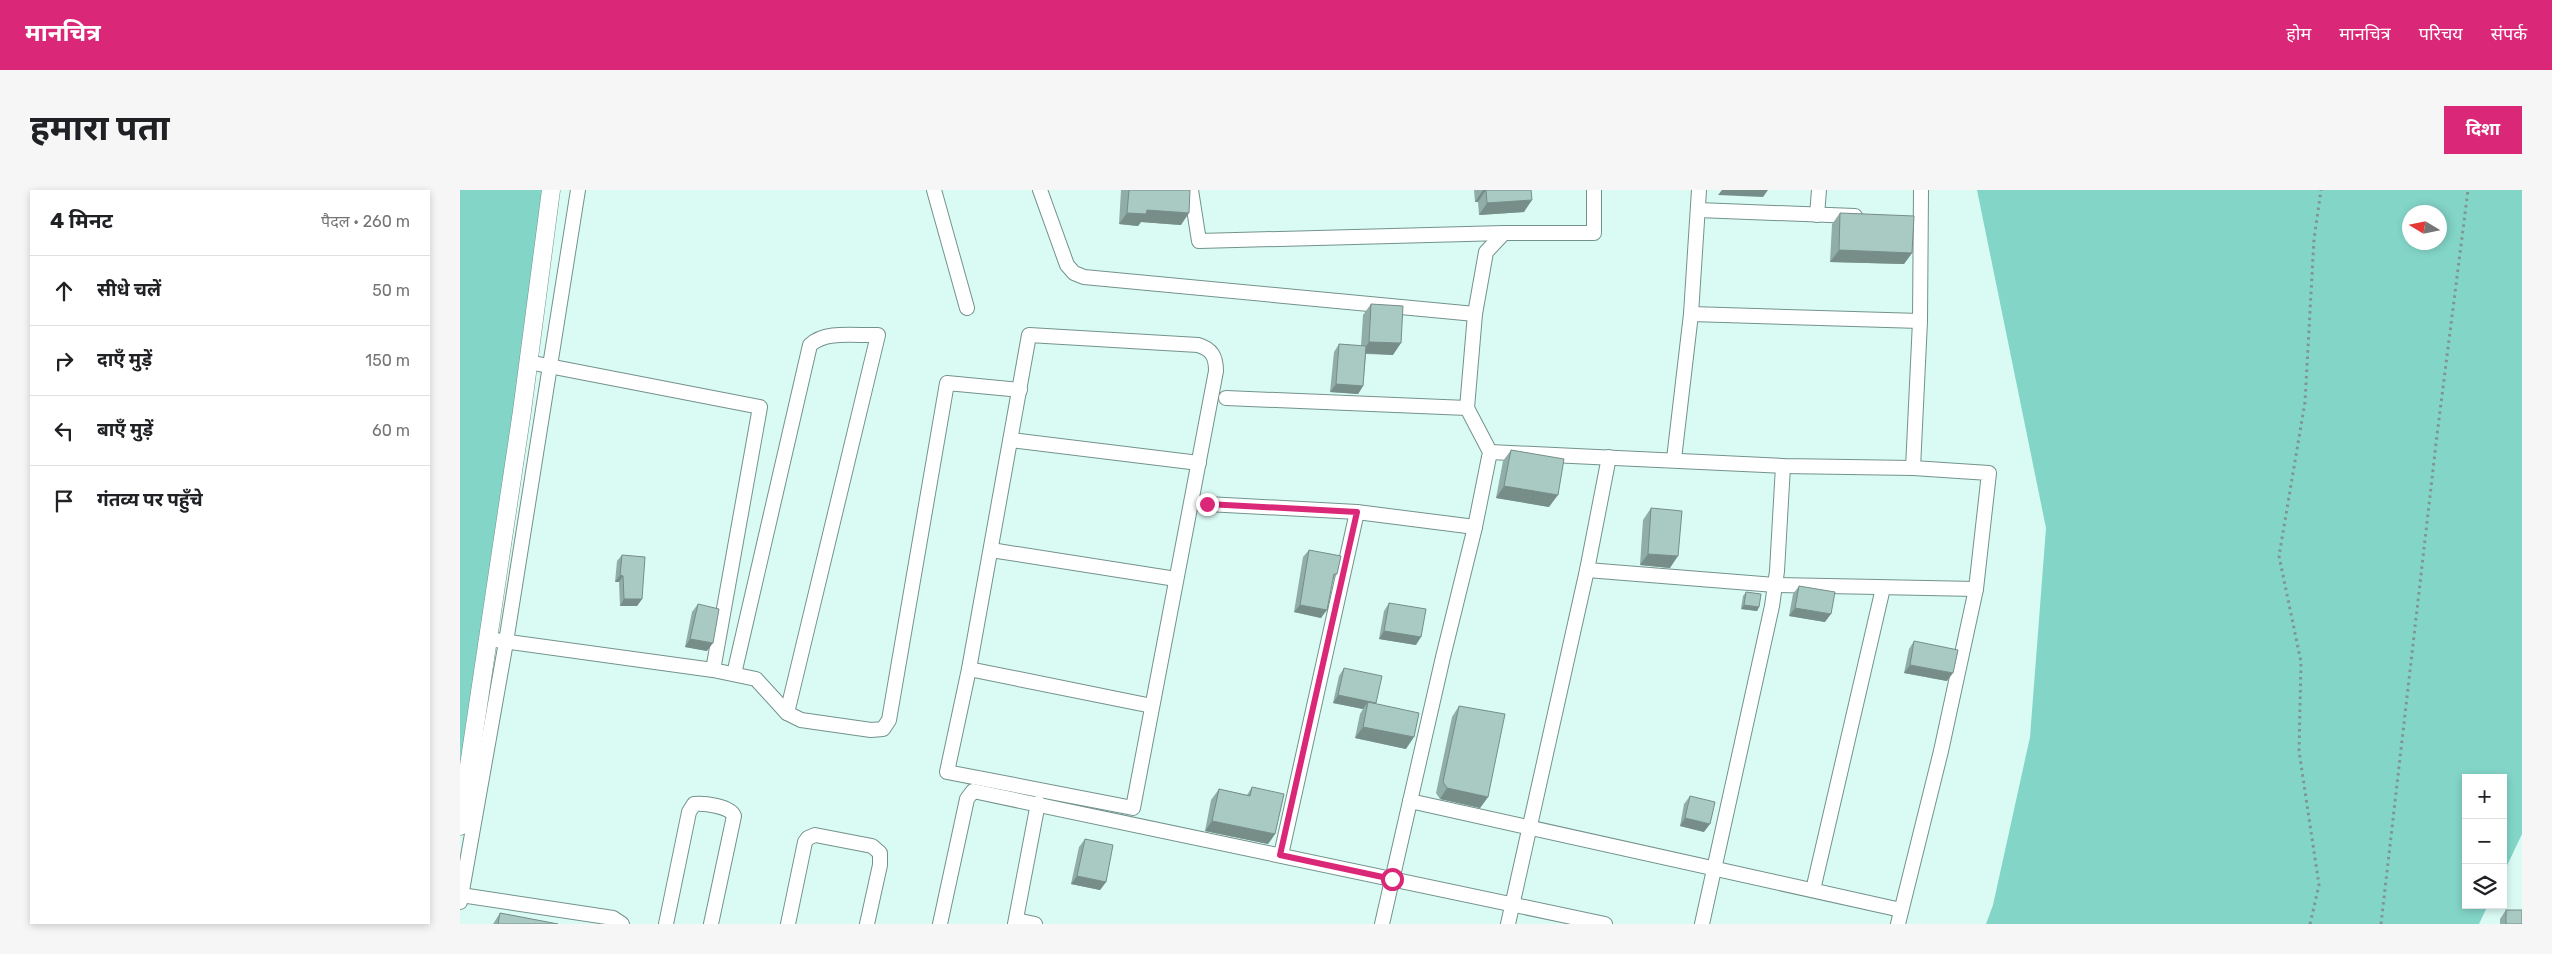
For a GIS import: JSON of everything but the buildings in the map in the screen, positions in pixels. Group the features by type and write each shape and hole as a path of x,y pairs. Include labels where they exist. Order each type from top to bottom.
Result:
{"street":[{"path":"460,826 528,362 551,190"},
{"path":"578,190 506,642 461,898 613,918 622,924"},
{"path":"934,190 967,308"},
{"path":"1040,190 1067,265 1074,273 1084,277 1476,314"},
{"path":"1191,190 1199,241 1504,232 1594,233 1594,190"},
{"path":"1674,459 1691,314 1699,190"},
{"path":"1817,215 1819,190"},
{"path":"1913,468 1920,321 1921,190"},
{"path":"1698,210 1864,217"},
{"path":"1902,218 1921,219"},
{"path":"1382,924 1476,528 1490,452 1467,408 1476,314 1486,252 1504,232"},
{"path":"1691,314 1920,321"},
{"path":"734,674 810,345 818,337 878,335 787,713"},
{"path":"1029,335 1198,345 1207,348 1213,354 1216,371 1132,808 947,772 969,669 1020,390 1029,335"},
{"path":"528,362 760,407 713,670"},
{"path":"488,639 713,670 756,679 787,713 801,720 878,731 887,725 947,383 1020,390"},
{"path":"1226,398 1467,408"},
{"path":"1011,440 1199,463"},
{"path":"1410,801 1530,826 1714,870 1813,890 1900,917 1942,752 1976,589 1989,472 1913,468 1783,466 1674,459 1490,452"},
{"path":"1508,924 1609,457"},
{"path":"1702,924 1775,585 1783,466"},
{"path":"1207,504 1357,512 1476,528"},
{"path":"1280,855 1357,512"},
{"path":"991,550 1176,579"},
{"path":"1586,570 1775,585 1976,589"},
{"path":"1813,890 1883,588"},
{"path":"969,669 1152,706"},
{"path":"940,924 968,795 976,791 1605,924"},
{"path":"1035,924 1016,922 1038,803"},
{"path":"666,924 689,812 692,806 696,804 727,809 734,816 712,924"},
{"path":"788,924 805,842 808,838 815,835 872,846 880,853 880,865 867,924"}],"path":[{"path":"2310,924 2318,885 2299,751 2301,662 2279,556 2305,402 2314,240 2321,190"},
{"path":"2381,924 2437,436 2468,190"}],"green space":[{"path":"460,190 546,190 460,835"},
{"path":"1977,190 2522,190 2522,834 2507,866 2507,774 2462,774 2462,909 2486,909 2479,924 1986,924 1993,905 2030,737 2046,528"}],"route":[{"path":"1207,504 1357,512 1280,855 1392,879"}]}
